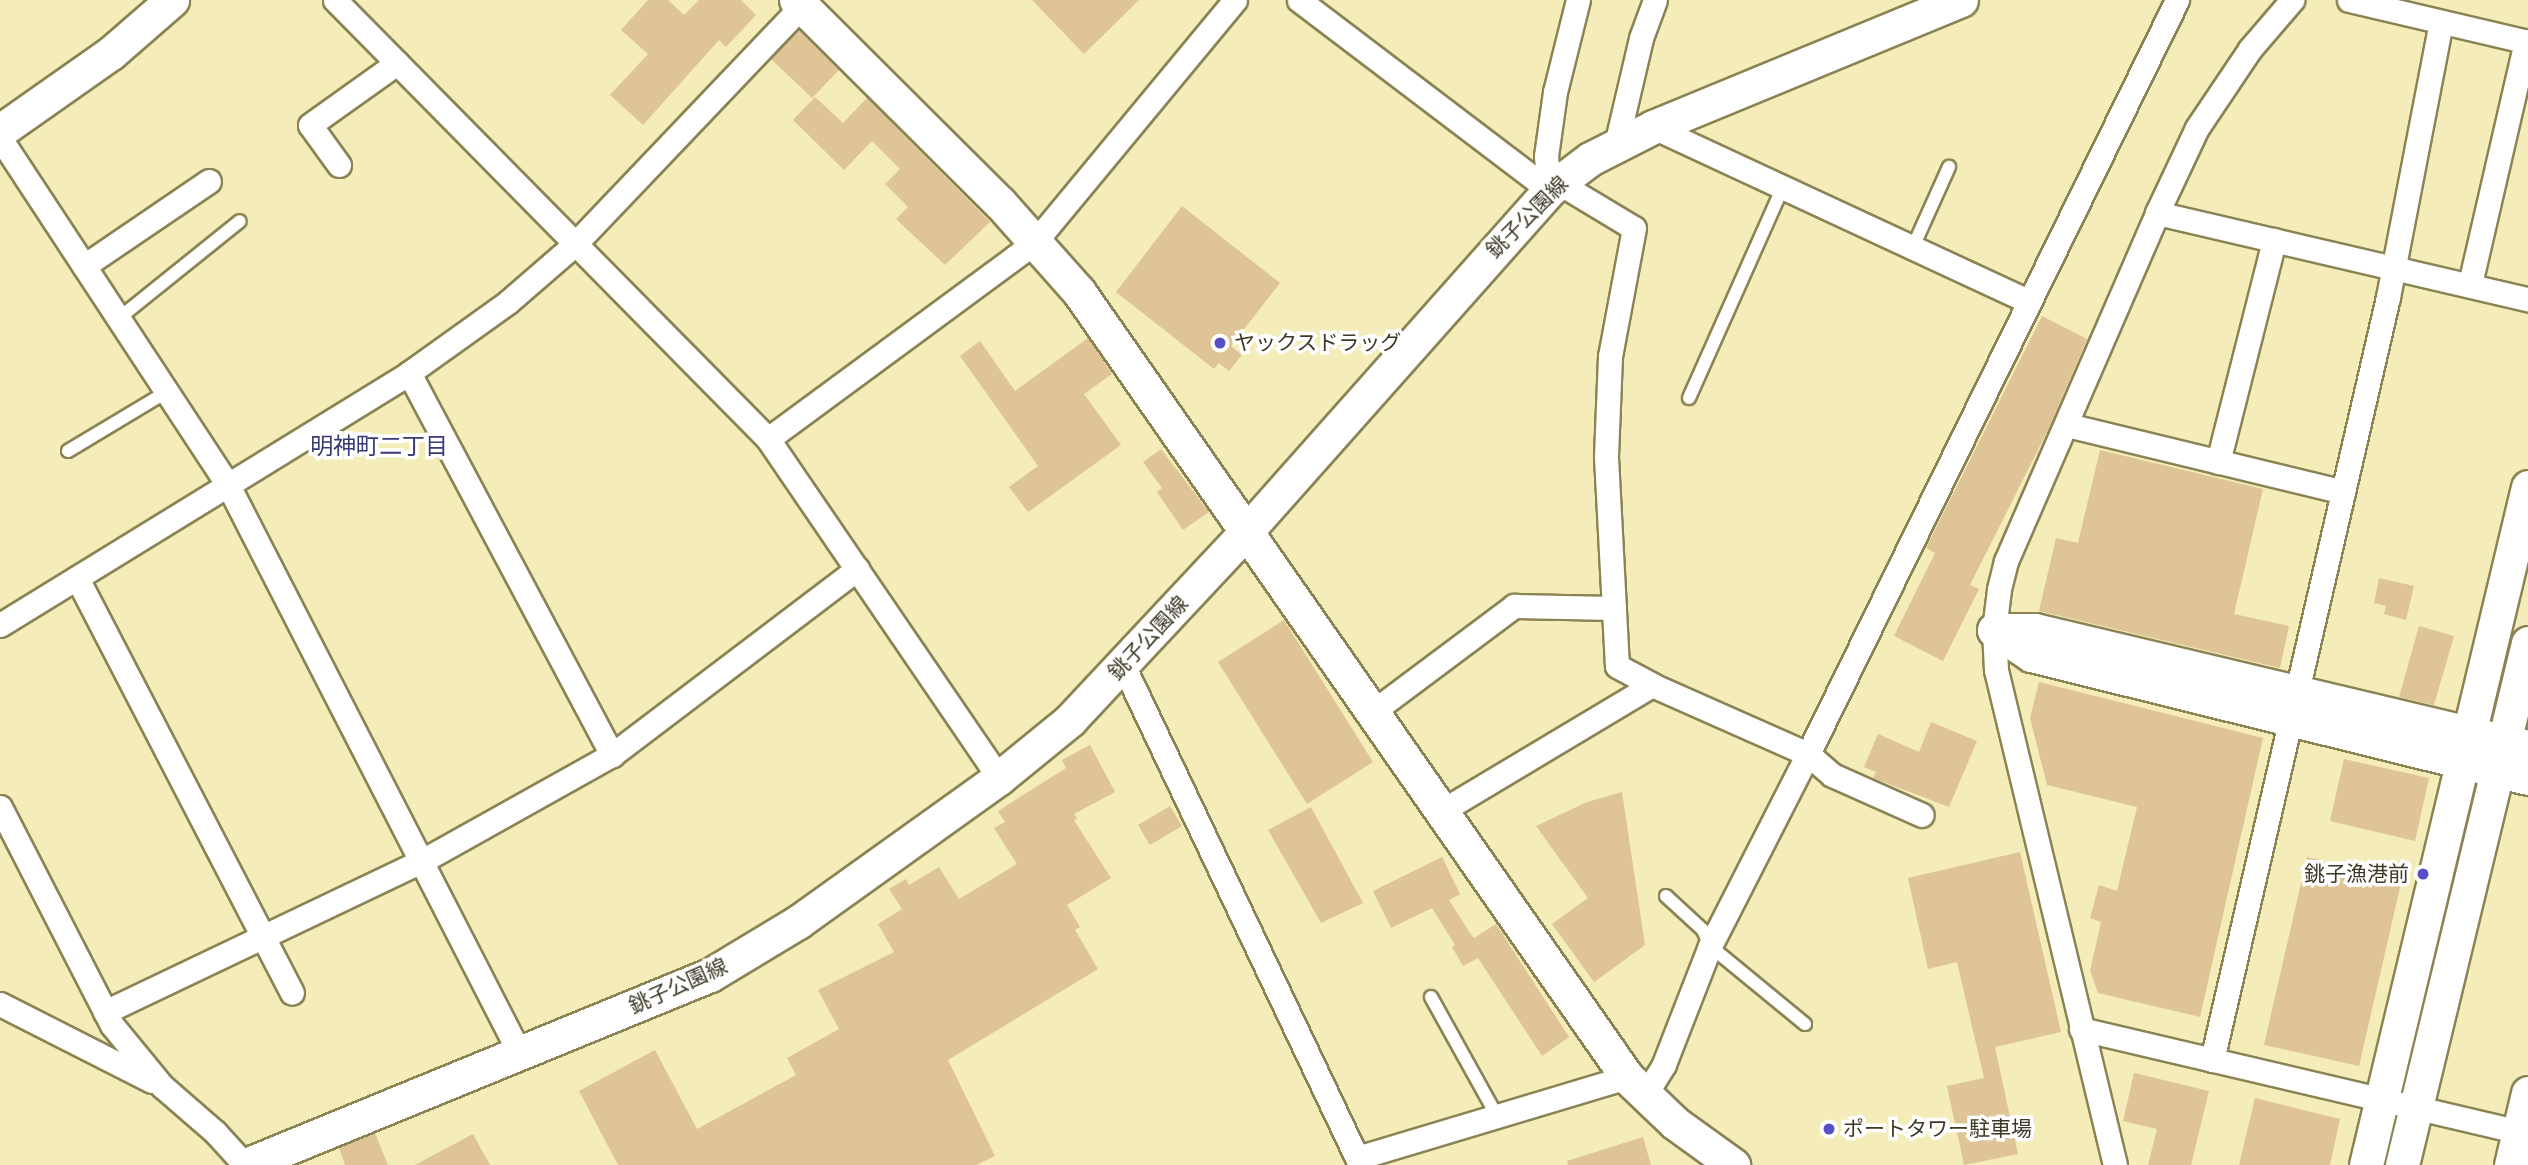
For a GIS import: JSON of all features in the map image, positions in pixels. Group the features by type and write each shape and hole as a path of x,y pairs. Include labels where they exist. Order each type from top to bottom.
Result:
{"street":[{"path":"0,131 110,52 172,0"},
{"path":"335,0 768,439 999,778"},
{"path":"768,439 1034,243 1236,0"},
{"path":"1298,0 1554,187 1634,228 1610,356 1606,457 1617,666 1652,685 1808,754 1832,775 1922,815"},
{"path":"1554,187 1546,156 1555,92 1578,0"},
{"path":"1616,145 1641,38 1655,0"},
{"name":"銚子公園線","path":"245,1165 710,975 798,922 999,778 1070,720 1245,533 1554,187 1590,159 1653,127 1961,0"},
{"path":"1123,665 1357,1158 1497,1116 1636,1086 1664,1064 1710,946 1808,754 2177,0"},
{"path":"2115,1165 1996,670 1994,630 1999,589 2006,561 2157,212 2197,128 2250,49 2292,0"},
{"path":"2349,0 2527,42 2470,284"},
{"path":"0,625 409,373 508,302 575,244 802,2 1000,203 1079,292 1440,812 1636,1086 1705,1147 1733,1165"},
{"path":"2212,1060 2388,297 2441,22"},
{"path":"339,165 310,125 397,63"},
{"path":"1653,127 2028,301"},
{"path":"0,138 228,485 519,1052"},
{"path":"84,266 209,181"},
{"path":"2157,212 2528,299"},
{"path":"2218,462 2274,240"},
{"path":"409,373 612,755"},
{"path":"2067,425 2343,492"},
{"path":"2366,1165 2528,487"},
{"path":"105,1012 422,861 612,755 857,569"},
{"path":"77,578 292,993"},
{"path":"1371,713 1514,606 1614,608"},
{"path":"1994,630 2031,655 2295,704 2514,759"},
{"path":"2402,1165 2514,759 2528,642"},
{"path":"1440,812 1652,685"},
{"path":"0,807 112,1025 162,1086 215,1132 245,1165"},
{"path":"0,1004 162,1086"},
{"path":"2081,1029 2519,1132"},
{"path":"2511,1165 2528,1093"}],"lane":[{"path":"1913,247 1949,167"},
{"path":"1689,398 1783,187"},
{"path":"118,319 240,221"},
{"path":"68,451 166,392"},
{"path":"1665,896 1703,930 1710,946 1805,1024"},
{"path":"1431,997 1497,1116"}],"building":[{"path":"648,0 668,0 684,15 699,0 741,0 756,15 726,47 719,40 643,125 610,95 648,54 621,30"},
{"path":"1032,0 1139,0 1084,54"},
{"path":"798,29 839,70 812,98 771,59"},
{"path":"815,97 843,123 867,98 990,222 945,265 896,219 908,207 885,184 900,169 872,141 844,170 793,120"},
{"path":"1182,206 1280,283 1231,346 1242,355 1229,371 1219,363 1214,369 1116,292"},
{"path":"2042,316 2087,339 2048,430 1970,585 1979,589 1943,661 1894,636 1935,553 1926,548"},
{"path":"1088,338 1112,374 1084,394 1121,445 1028,512 1009,487 1038,466 960,356 980,341 1015,391"},
{"path":"1161,449 1209,512 1183,530 1157,492 1162,488 1143,462"},
{"path":"2100,450 2263,489 2234,614 2289,626 2280,668 2039,611 2056,538 2078,543"},
{"path":"2379,578 2414,586 2406,620 2384,614 2386,606 2374,603"},
{"path":"1284,620 1373,762 1307,804 1218,662"},
{"path":"2419,626 2454,636 2434,705 2399,697"},
{"path":"2039,682 2263,738 2200,1017 2098,993 2090,971 2101,922 2090,918 2099,885 2117,891 2137,807 2047,785 2030,718"},
{"path":"1931,722 1977,741 1949,807 1873,778 1876,772 1864,767 1878,734 1919,752"},
{"path":"1090,745 1115,792 1074,814 1077,818 1074,820 1111,878 1067,905 1080,927 1075,930 1098,969 948,1060 995,1156 976,1165 618,1165 579,1091 655,1050 697,1129 796,1075 787,1058 839,1029 818,990 894,952 878,924 902,909 889,889 906,879 909,885 939,867 959,899 1017,864 994,828 1005,822 998,811 1066,768 1062,760"},
{"path":"2344,759 2429,778 2415,841 2330,821"},
{"path":"1622,792 1645,945 1594,982 1552,924 1588,898 1536,826 1587,802"},
{"path":"1170,806 1182,826 1150,845 1138,825"},
{"path":"1311,807 1363,903 1321,923 1268,830"},
{"path":"2020,852 2061,1032 1995,1047 2018,1154 1964,1165 1947,1086 1984,1078 1957,962 1928,969 1908,878"},
{"path":"1442,857 1460,894 1449,900 1472,936 1474,938 1496,924 1569,1037 1542,1056 1478,958 1463,966 1452,947 1455,945 1432,908 1391,928 1373,891"},
{"path":"2307,857 2402,879 2359,1066 2264,1045"},
{"path":"2134,1073 2209,1091 2191,1165 2148,1165 2157,1129 2123,1121"},
{"path":"2255,1098 2340,1119 2330,1165 2239,1165"},
{"path":"375,1133 388,1165 345,1165 339,1148"},
{"path":"473,1134 490,1165 415,1165"},
{"path":"1643,1137 1651,1165 1568,1165 1567,1161"}],"place":[{"name":"ヤックスドラッグ","path":"1220,343"},
{"name":"銚子漁港前","path":"2423,874"},
{"name":"ポートタワー駐車場","path":"1829,1129"}],"district":[{"name":"明神町二丁目","path":"379,447"}]}
